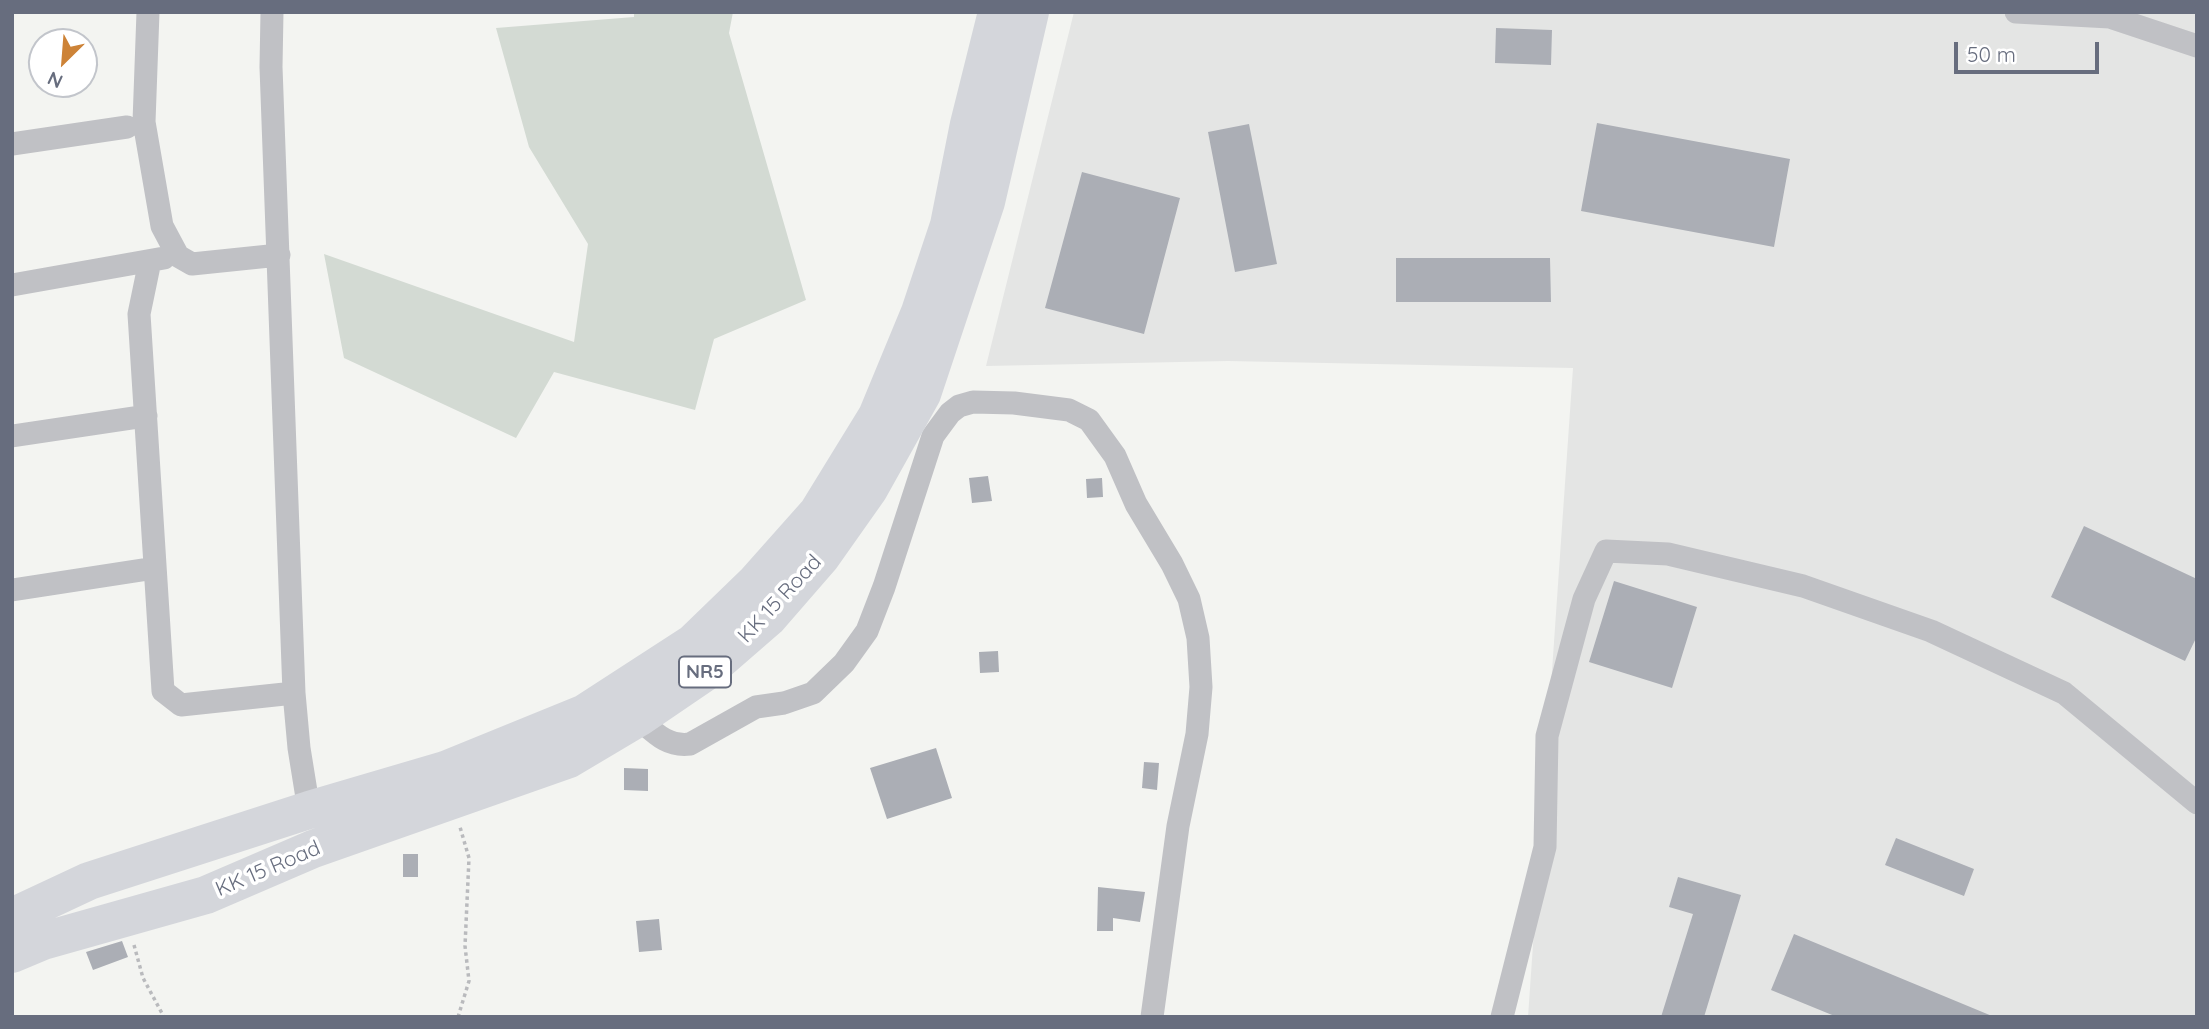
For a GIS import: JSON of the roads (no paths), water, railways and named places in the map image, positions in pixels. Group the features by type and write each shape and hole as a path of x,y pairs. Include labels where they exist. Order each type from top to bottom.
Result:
{"highway":[{"name":"KK 15 Road","path":"12,917 89,881 445,769 584,713 693,643 754,584 818,512 877,416 920,312 949,225 969,124 997,12"},
{"name":"KK 15 Road","path":"12,954 43,940 206,895 313,849 569,759 638,718 708,671 768,618 821,557 869,489 922,394 986,202 1030,12"}],"street":[{"path":"148,12 144,122 162,226 178,256 192,264 279,254"},
{"path":"272,12 271,67 294,693 309,810"},
{"path":"2016,12 2110,17 2197,46"},
{"path":"12,144 127,127"},
{"path":"12,285 178,256"},
{"path":"150,261 139,314 163,691 181,705 294,693"},
{"path":"638,718 668,743 678,746 690,744 756,707 784,703 813,693 837,670 867,631 933,436 950,413 959,406 973,402 1014,403 1069,410 1089,420 1115,456 1136,504 1172,564 1189,599 1198,638 1201,687 1197,734 1178,826 1152,1017"},
{"path":"12,436 146,416"},
{"path":"1502,1017 1545,847 1547,736 1584,600 1606,551 1668,554 1789,582 1931,631 2064,693 2197,803"},
{"path":"12,590 155,568"}]}
